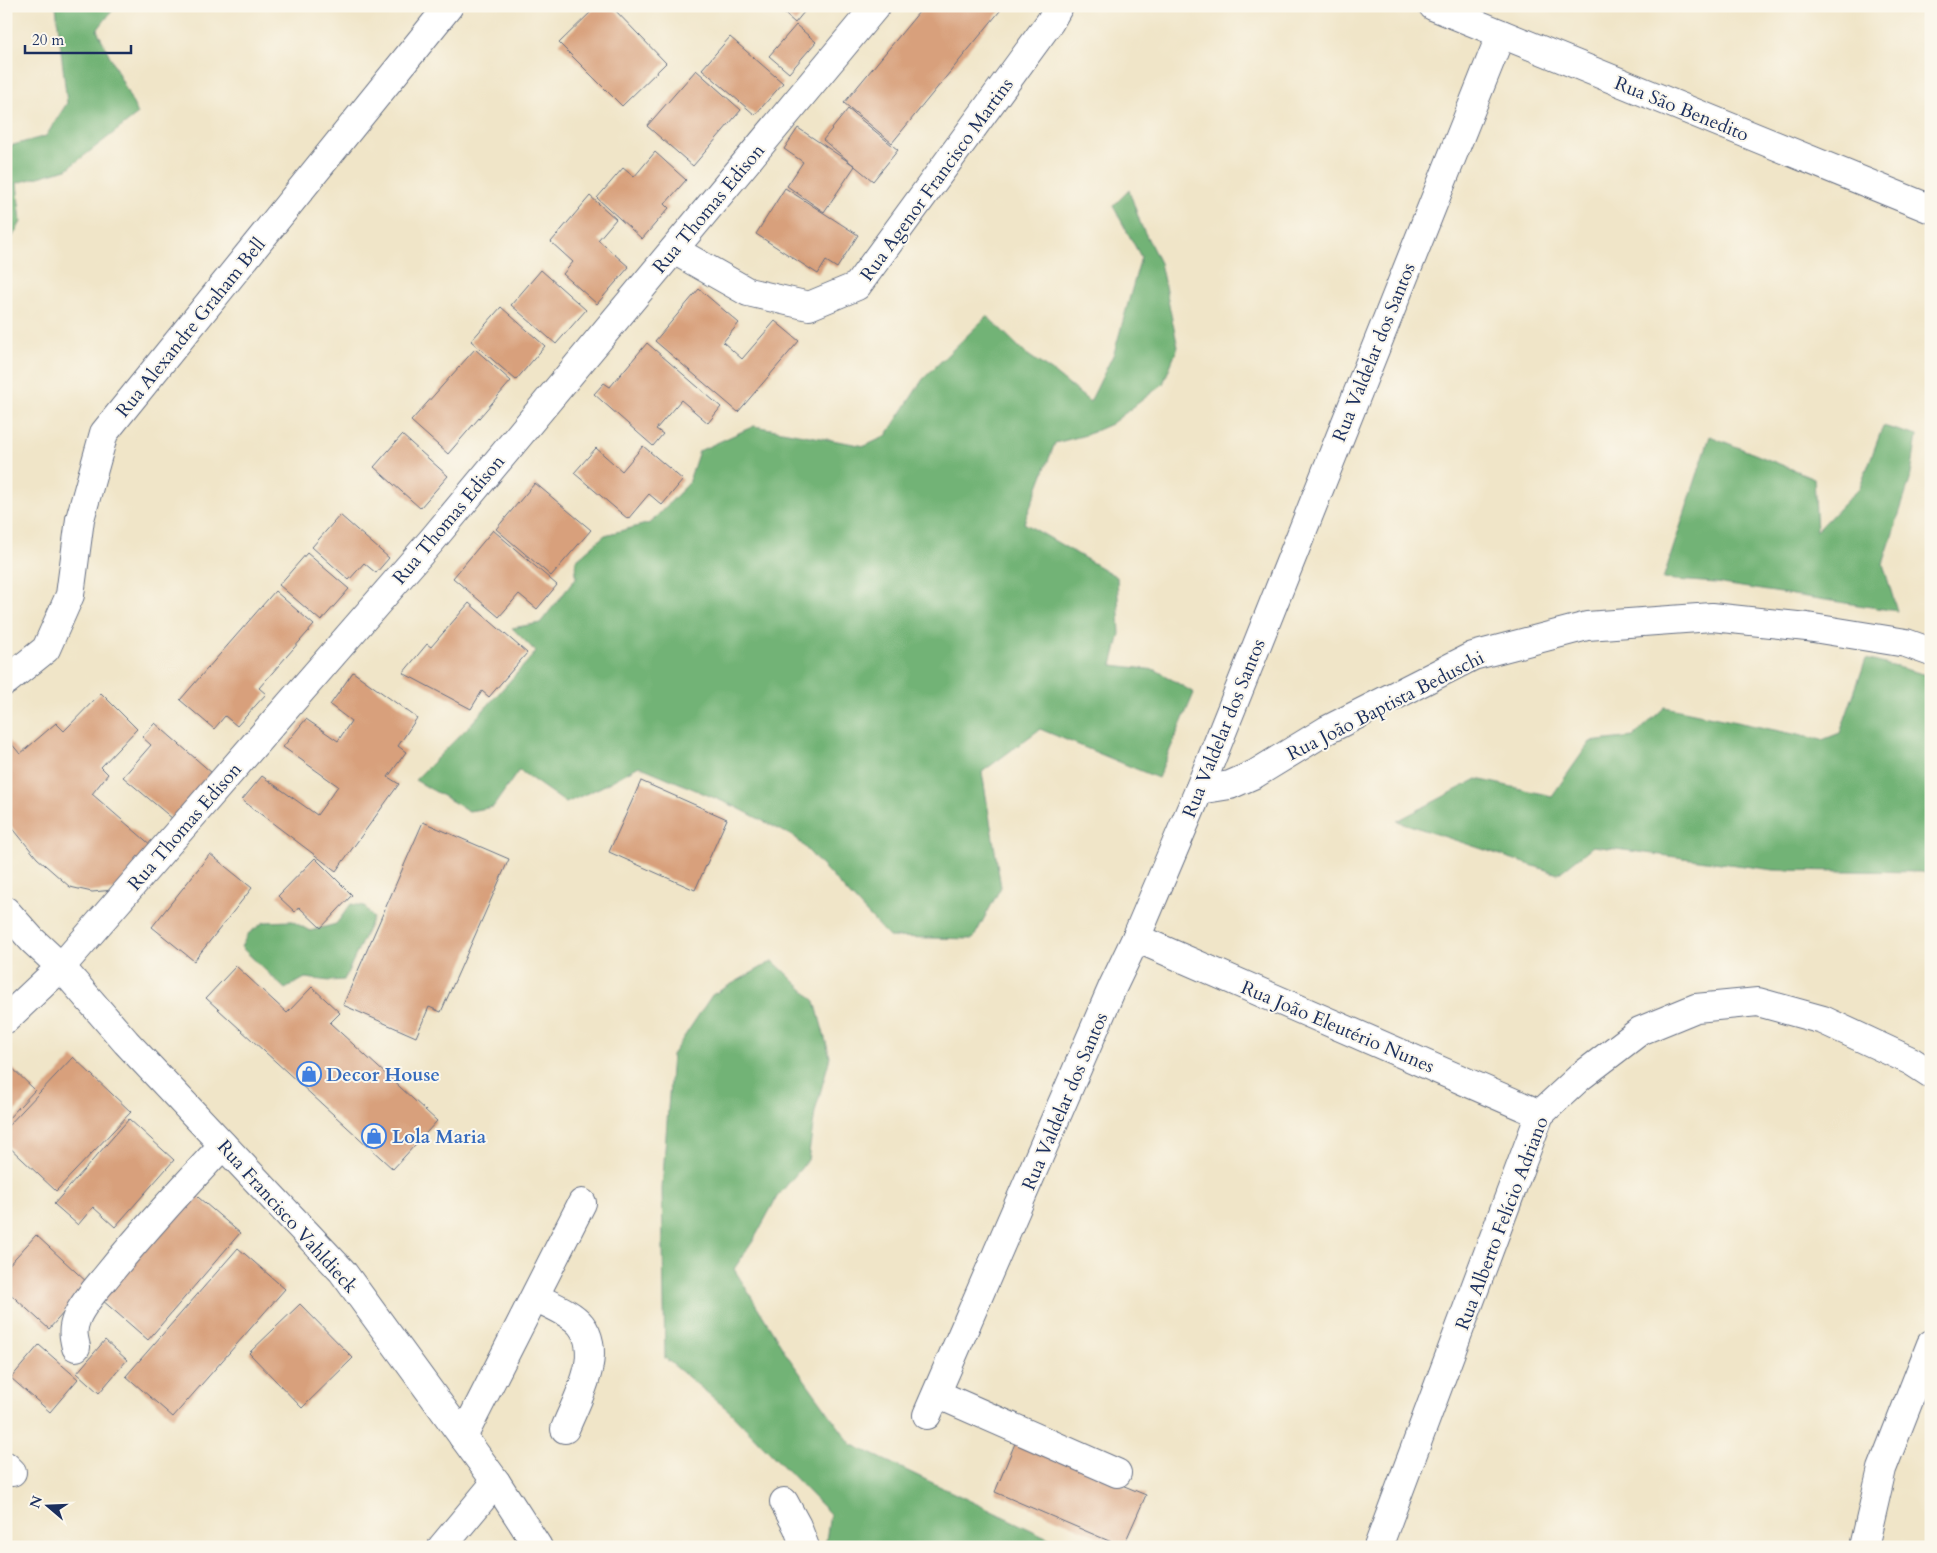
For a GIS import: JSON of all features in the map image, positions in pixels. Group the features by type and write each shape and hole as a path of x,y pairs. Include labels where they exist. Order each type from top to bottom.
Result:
{"street":[{"name":"Rua Alexandre Graham Bell","path":"6,681 46,649 70,595 80,519 104,433 449,6"},
{"name":"Rua Thomas Edison","path":"6,1019 62,967 433,539 876,6"},
{"name":"Rua Agenor Francisco Martins","path":"674,250 748,292 809,306 857,286 1050,22 1059,6"},
{"name":"Rua São Benedito","path":"1433,6 1931,209"},
{"name":"Rua Valdelar dos Santos","path":"1118,1473 932,1405 1113,986 1136,938 1198,790 1500,34"},
{"name":"Rua João Baptista Beduschi","path":"1198,790 1230,784 1255,774 1327,730 1473,656 1586,626 1712,617 1827,630 1906,643 1931,652"},
{"name":"Rua Francisco Vahldieck","path":"6,911 32,940 62,967 126,1042 342,1271 496,1482 538,1547"},
{"name":"Rua João Eleutério Nunes","path":"1136,938 1540,1114"},
{"name":"Rua Alberto Felício Adriano","path":"1378,1547 1540,1114 1580,1077 1640,1031 1696,1008 1758,1002 1823,1020 1911,1061 1931,1074"},
{"path":"76,1347 72,1331 77,1316 87,1301 170,1201 224,1145"},
{"path":"463,1437 582,1202"},
{"path":"535,1297 565,1313 580,1324 590,1342 590,1358 584,1381 565,1429"},
{"path":"1864,1547 1882,1469 1931,1344"},
{"path":"442,1547 496,1482"},
{"path":"784,1502 797,1526 805,1547"}],"green space":[{"path":"56,6 116,6 97,30 138,114 67,169 17,183 21,222 6,248 6,147 46,136 67,103"},
{"path":"1129,190 1141,225 1160,263 1178,347 1163,384 1111,424 1086,435 1055,443 1024,523 1117,577 1120,634 1112,665 1156,670 1194,693 1158,778 1040,729 982,772 1001,887 973,939 889,937 796,838 736,807 639,766 601,787 566,803 519,770 493,807 469,811 415,780 470,725 536,652 512,628 540,623 576,578 576,560 605,535 650,523 688,484 699,451 754,426 865,446 886,436 923,379 987,316 1025,353 1053,372 1090,402 1114,353 1141,257 1113,206"},
{"path":"1883,426 1917,436 1910,480 1883,564 1897,611 1716,583 1663,579 1710,436 1814,478 1817,531 1860,487"},
{"path":"1866,659 1931,676 1931,875 1922,872 1774,870 1593,846 1558,874 1397,821 1477,779 1552,796 1590,742 1633,737 1665,707 1822,740 1840,733"},
{"path":"351,904 364,906 373,918 344,980 330,981 305,978 285,989 241,947 248,934 264,922 292,921 310,931 336,924"},
{"path":"773,961 815,1001 830,1057 815,1112 808,1160 777,1197 753,1241 734,1269 789,1358 851,1444 1067,1547 825,1547 830,1514 727,1409 665,1358 662,1189 672,1055 712,995"}],"building":[{"path":"597,6 611,6 666,63 622,106 559,43"},
{"path":"776,6 809,6 795,23"},
{"path":"924,6 1004,6 892,143 844,103"},
{"path":"796,25 816,42 789,73 769,56"},
{"path":"730,37 783,83 755,115 702,69"},
{"path":"696,70 741,110 693,166 647,126"},
{"path":"848,109 898,150 873,181 823,140"},
{"path":"798,128 855,166 824,212 787,186 803,162 784,149"},
{"path":"655,152 686,180 665,204 669,208 642,239 597,198 623,168 634,177"},
{"path":"785,188 858,235 837,268 826,261 818,274 756,234"},
{"path":"590,196 616,219 598,240 629,267 597,304 563,274 573,262 551,242"},
{"path":"541,270 586,310 556,344 511,305"},
{"path":"699,289 739,323 723,342 742,359 775,321 799,341 738,412 655,341"},
{"path":"501,307 545,346 516,380 471,341"},
{"path":"647,343 721,407 708,423 681,400 656,429 663,434 653,446 594,394 604,383 610,387"},
{"path":"475,349 511,381 448,454 411,421"},
{"path":"402,435 448,476 420,508 374,467"},
{"path":"643,446 683,480 662,505 649,494 628,519 574,473 596,448 622,471"},
{"path":"535,483 591,530 551,576 496,529"},
{"path":"340,515 389,558 376,573 364,563 349,580 312,547"},
{"path":"493,530 557,585 537,609 519,594 499,617 453,578"},
{"path":"307,553 349,589 321,621 279,585"},
{"path":"275,591 314,625 259,688 266,694 237,726 225,716 214,729 180,700"},
{"path":"469,603 527,653 489,697 482,691 471,709 403,673 427,644 431,647"},
{"path":"353,672 417,718 398,746 406,752 388,777 399,784 336,871 242,800 262,776 317,815 338,786 283,747 306,719 338,741 351,721 330,705"},
{"path":"101,693 137,729 101,767 108,774 92,794 152,846 114,890 92,892 70,887 37,858 6,820 6,737 20,754 56,723 64,731"},
{"path":"155,723 212,773 173,819 123,777 151,745 142,737"},
{"path":"641,781 727,819 695,890 609,852"},
{"path":"423,822 509,859 441,1012 429,1007 416,1037 343,1005"},
{"path":"210,854 252,888 194,961 152,927"},
{"path":"315,858 352,895 321,928 299,907 295,912 278,896"},
{"path":"236,966 287,1013 312,987 340,1013 330,1023 437,1121 393,1169 206,998"},
{"path":"73,1057 131,1112 56,1191 6,1144 6,1128"},
{"path":"6,1062 35,1090 6,1121"},
{"path":"129,1119 174,1160 115,1227 93,1207 78,1225 54,1204"},
{"path":"185,1186 240,1233 148,1340 94,1293"},
{"path":"36,1235 89,1284 49,1329 6,1290 6,1268"},
{"path":"238,1248 285,1289 173,1417 126,1376"},
{"path":"300,1304 353,1358 302,1408 249,1353"},
{"path":"105,1340 127,1360 99,1393 77,1373"},
{"path":"39,1345 78,1379 50,1412 11,1378"},
{"path":"1016,1441 1146,1495 1123,1547 995,1492"}],"place":[{"name":"Decor House","path":"309,1074"},
{"name":"Lola Maria","path":"374,1136"}]}
